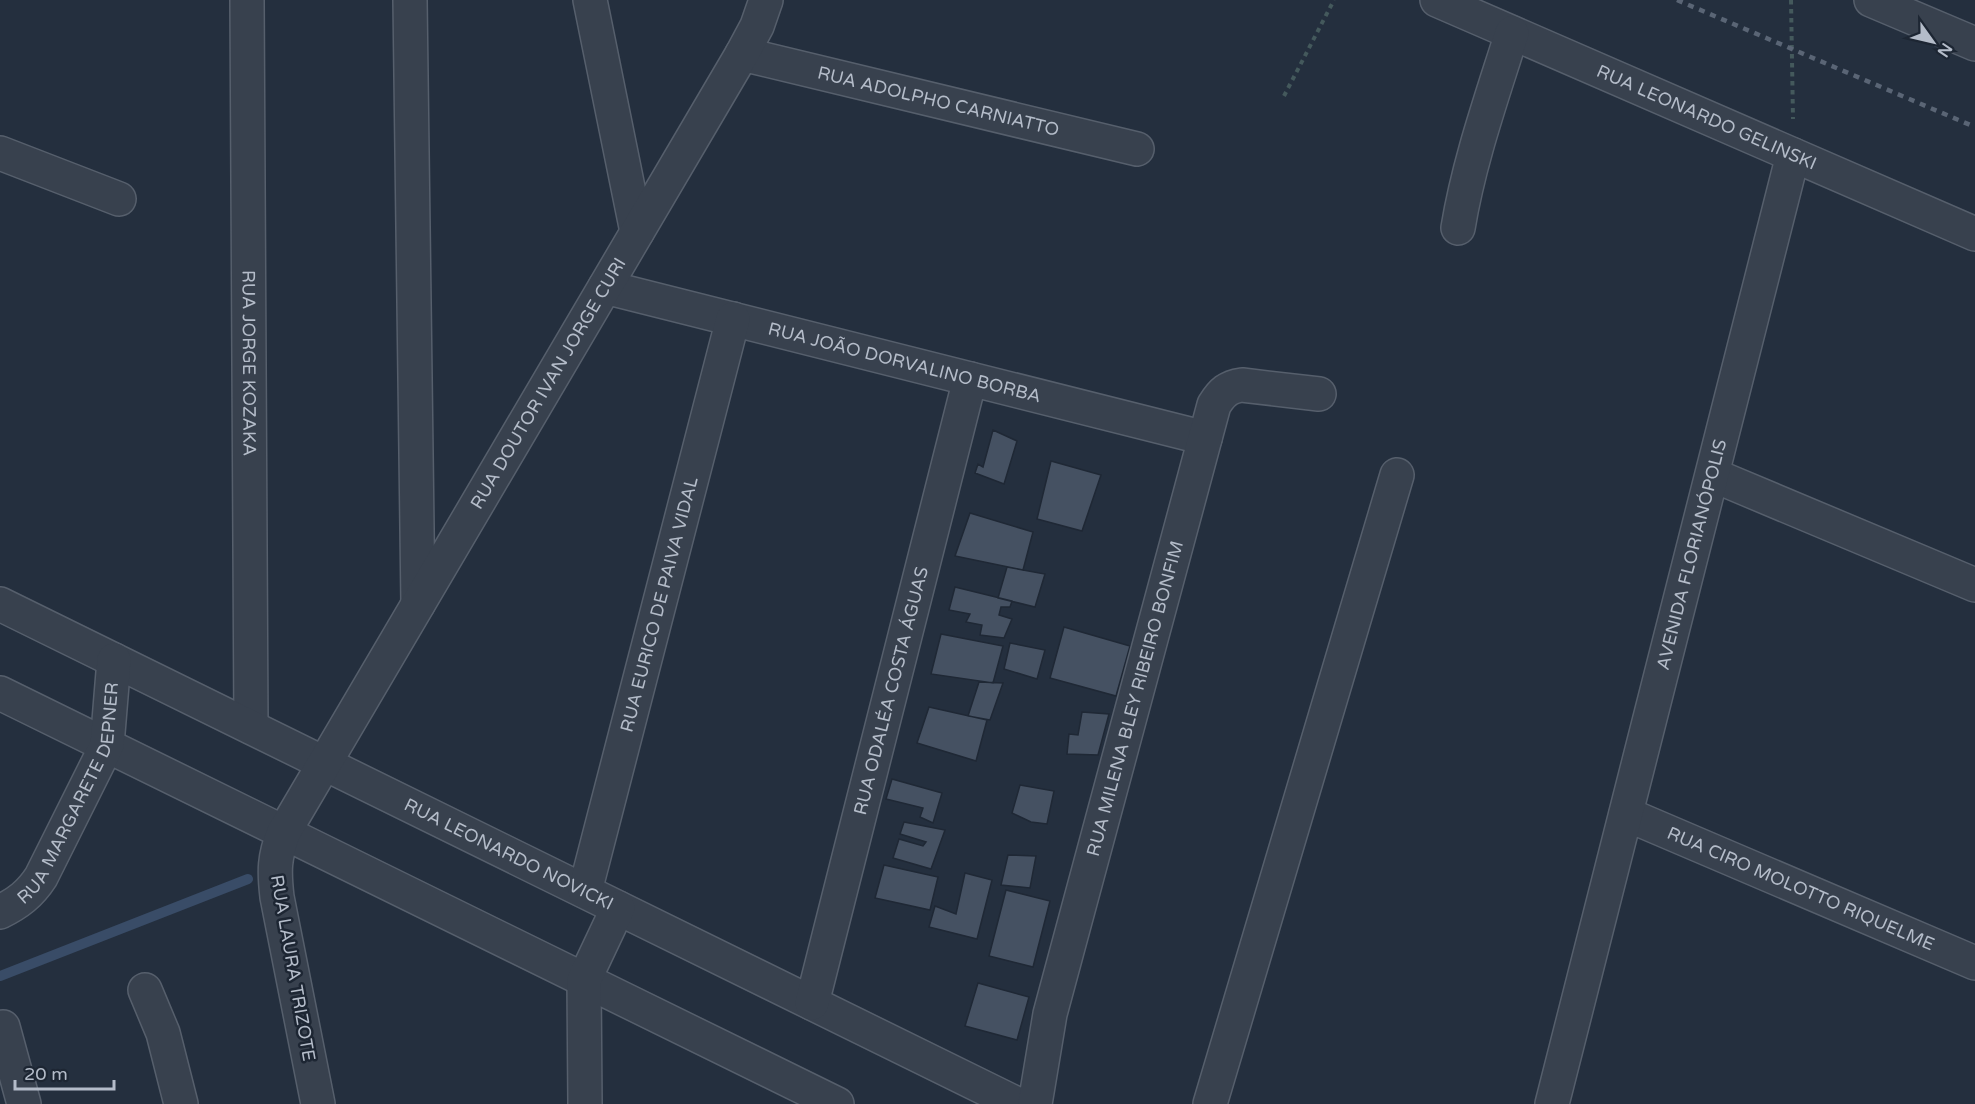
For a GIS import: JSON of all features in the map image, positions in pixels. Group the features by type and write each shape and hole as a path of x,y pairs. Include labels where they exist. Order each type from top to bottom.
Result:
{"street":[{"name":"RUA JORGE KOZAKA","path":"247,0 251,727"},
{"path":"410,0 418,604"},
{"path":"590,0 637,231"},
{"name":"RUA DOUTOR IVAN JORGE CURI","path":"325,764 742,54 757,26 766,0"},
{"name":"RUA LEONARDO GELINSKI","path":"1437,0 1975,234"},
{"path":"1871,0 1975,44"},
{"path":"1458,228 1472,163 1512,33"},
{"name":"RUA ADOLPHO CARNIATTO","path":"742,54 1137,149"},
{"path":"0,153 119,199"},
{"name":"AVENIDA FLORIANÓPOLIS","path":"1552,1104 1793,155"},
{"name":"RUA JOÃO DORVALINO BORBA","path":"604,287 1205,438"},
{"name":"RUA EURICO DE PAIVA VIDAL","path":"585,891 733,319"},
{"name":"RUA ODALÉA COSTA ÁGUAS","path":"812,1003 970,379"},
{"name":"RUA MILENA BLEY RIBEIRO BONFIM","path":"1035,1104 1050,1014 1214,405 1220,395 1230,386 1242,385 1318,394"},
{"path":"1210,1104 1397,475"},
{"path":"1713,475 1975,585"},
{"name":"RUA LEONARDO NOVICKI","path":"0,604 1017,1104"},
{"name":"RUA MARGARETE DEPNER","path":"0,912 16,904 30,893 41,877 107,745 114,660"},
{"path":"0,693 837,1104"},
{"name":"RUA LAURA TRIZOTE","path":"318,1104 277,897 274,871 276,854 284,832 325,764"},
{"name":"RUA CIRO MOLOTTO RIQUELME","path":"1626,814 1975,963"},
{"path":"585,1104 584,980 618,908"},
{"path":"145,990 163,1033 181,1104"},
{"path":"0,1029 3,1028 24,1104"}],"path":[{"path":"1284,96 1334,0"},
{"path":"1791,0 1793,155"}],"building":[{"path":"993,430 1017,441 1004,484 975,473 978,464 983,467"},
{"path":"1051,461 1101,475 1082,531 1037,519"},
{"path":"970,513 1033,532 1023,570 955,556"},
{"path":"1007,567 1045,574 1035,607 998,598"},
{"path":"955,587 1012,601 1010,607 1001,607 999,615 1012,619 1004,638 980,635 982,625 966,622 970,614 949,610"},
{"path":"1064,627 1130,646 1116,696 1050,678"},
{"path":"941,634 1003,646 993,683 931,674"},
{"path":"1010,643 1045,650 1037,679 1004,669"},
{"path":"979,682 1003,683 990,720 968,716"},
{"path":"929,707 987,720 976,761 917,743"},
{"path":"1082,712 1109,714 1098,755 1067,754 1069,734 1078,735"},
{"path":"892,779 942,793 933,823 920,817 923,808 886,799"},
{"path":"1020,785 1054,791 1047,824 1031,822 1012,813"},
{"path":"904,822 945,830 931,869 893,858 899,839 923,846 926,842 900,834"},
{"path":"1008,855 1036,856 1030,888 1001,885"},
{"path":"884,865 938,877 930,910 875,898"},
{"path":"965,873 992,880 977,939 929,927 935,906 956,914"},
{"path":"1006,890 1050,901 1033,967 989,956"},
{"path":"978,983 1029,997 1017,1040 965,1026"}],"waterway":[{"path":"0,976 248,879"}],"railway":[{"path":"1677,0 1975,127"}]}
